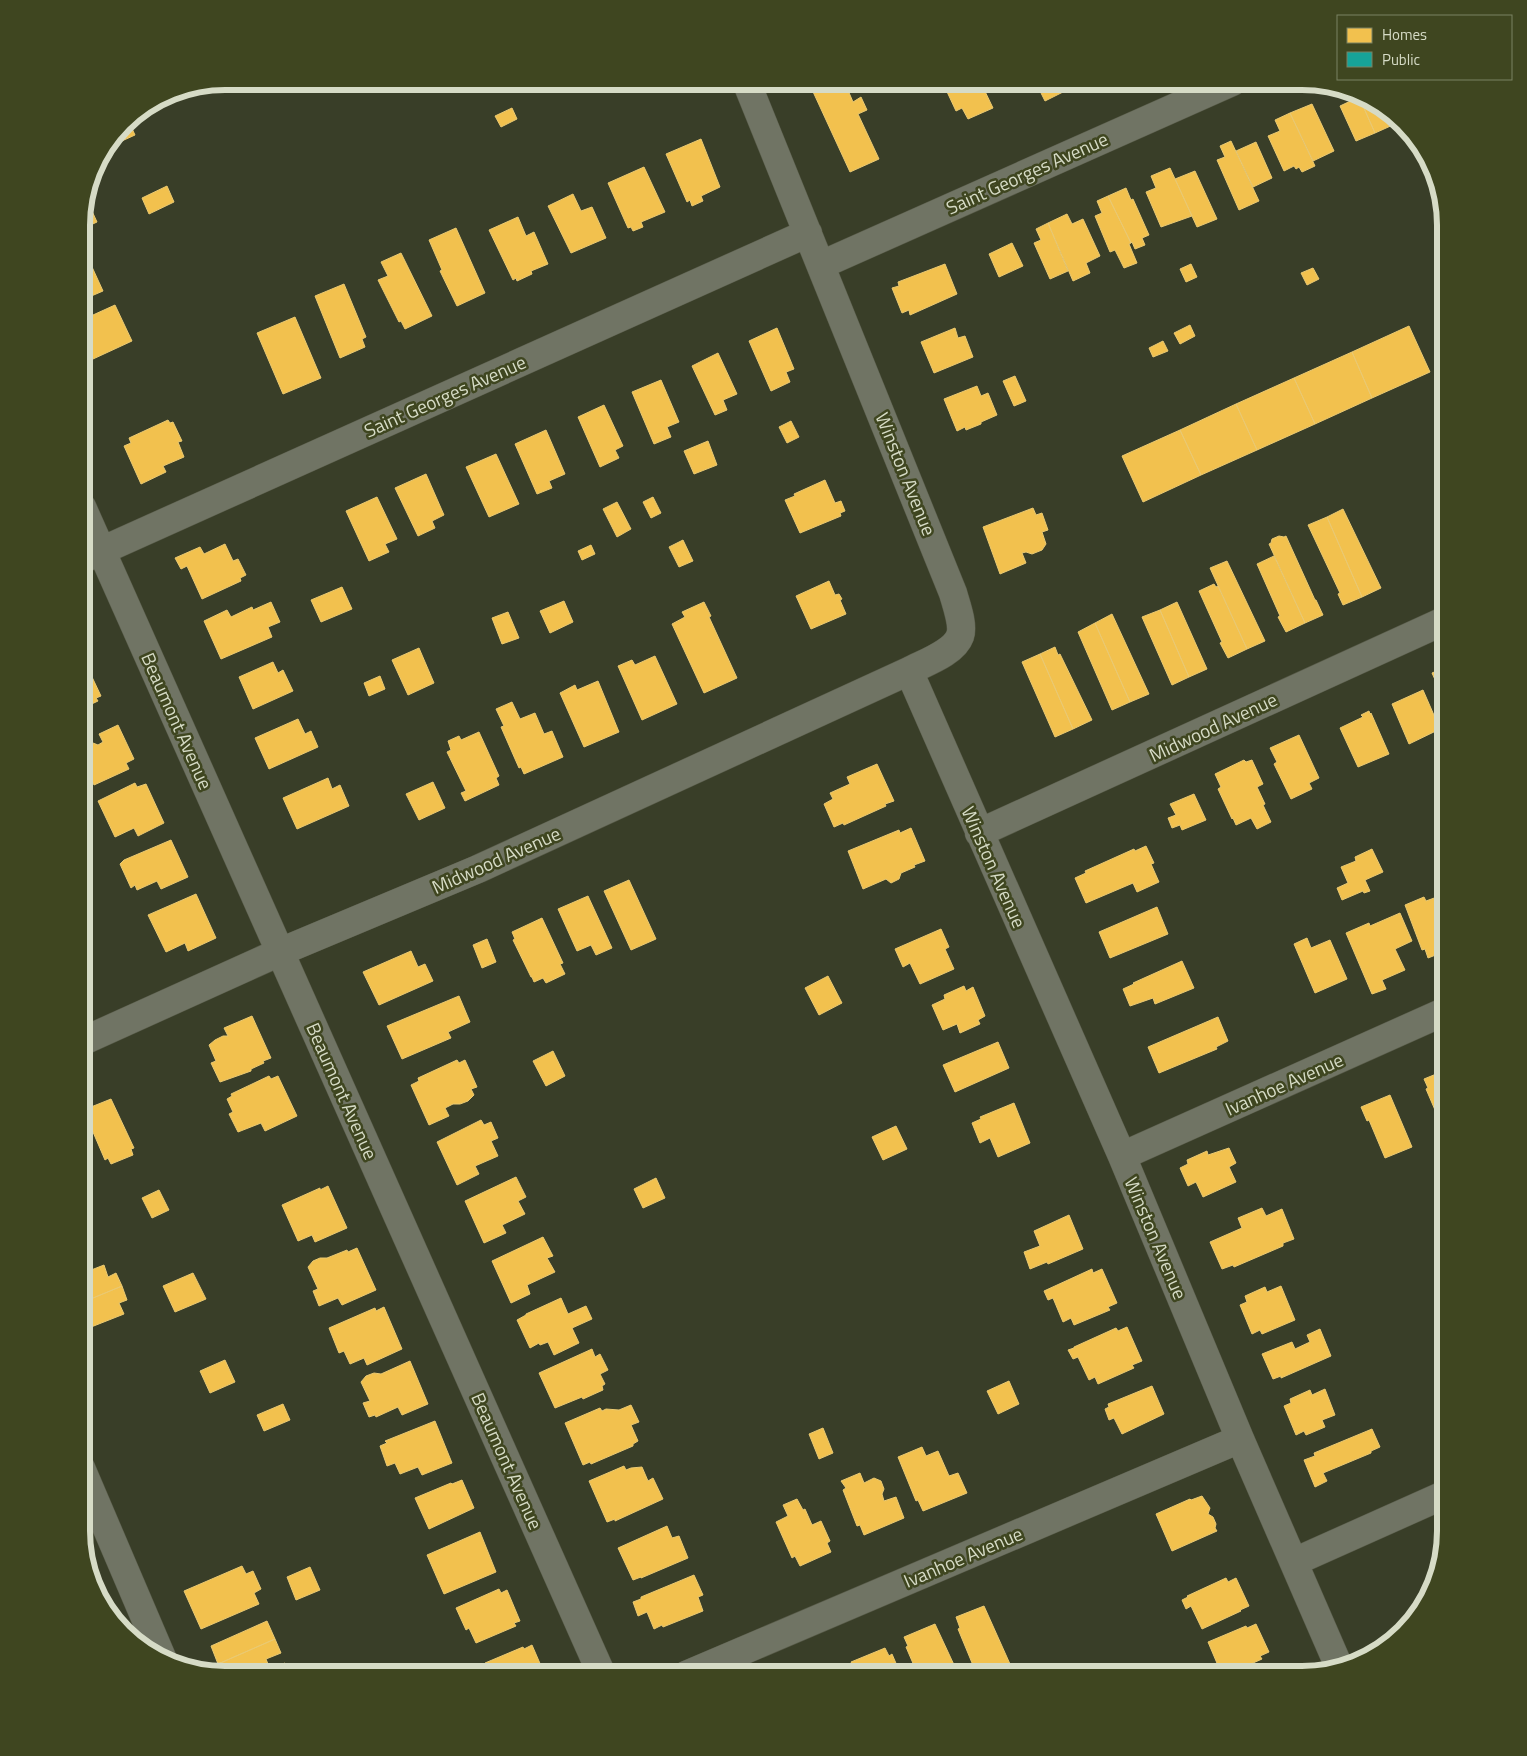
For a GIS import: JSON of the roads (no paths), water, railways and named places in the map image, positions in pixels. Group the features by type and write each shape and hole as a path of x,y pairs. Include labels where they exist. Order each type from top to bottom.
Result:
{"street":[{"name":"Winston Avenue","path":"750,90 953,593 960,618 961,636 949,650 909,671 1122,1156 1240,1439 1337,1661"},
{"name":"Saint Georges Avenue","path":"821,265 1214,90"},
{"name":"Saint Georges Avenue","path":"92,556 808,233"},
{"name":"Beaumont Avenue","path":"92,556 280,952 598,1666"},
{"name":"Midwood Avenue","path":"979,833 1437,624"},
{"name":"Midwood Avenue","path":"90,1038 280,952 470,873 909,671"},
{"name":"Ivanhoe Avenue","path":"1122,1156 1437,1015"},
{"name":"Ivanhoe Avenue","path":"707,1666 1240,1439"},
{"path":"90,1489 158,1649"},
{"path":"1294,1562 1437,1498"}]}
